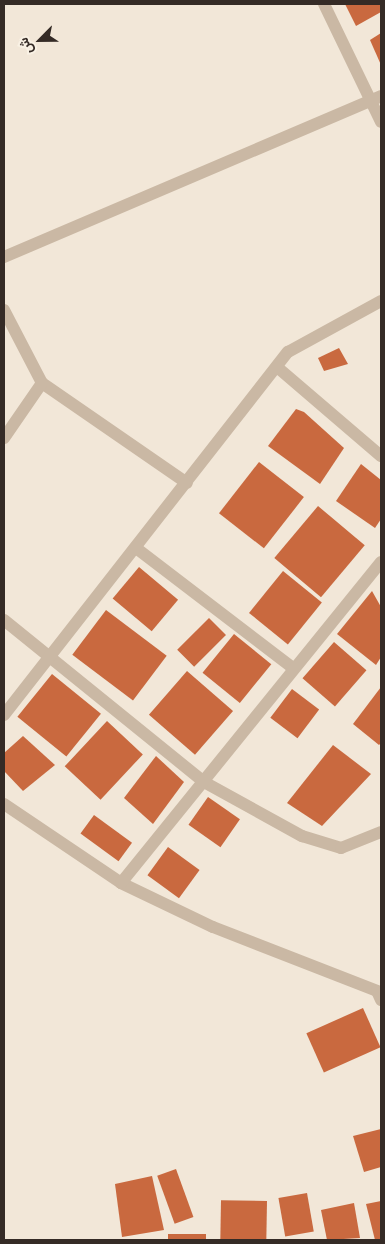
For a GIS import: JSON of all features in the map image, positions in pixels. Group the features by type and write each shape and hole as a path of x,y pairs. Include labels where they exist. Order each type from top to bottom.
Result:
{"street":[{"path":"324,4 376,98 381,122"},
{"path":"4,257 376,98"},
{"path":"4,715 50,659 288,352 381,301"},
{"path":"4,310 42,383 187,483"},
{"path":"277,367 381,456"},
{"path":"4,438 42,383"},
{"path":"136,548 293,668"},
{"path":"121,883 204,782 293,668 381,562"},
{"path":"4,620 204,782 302,836 341,848 381,832"},
{"path":"4,804 121,883 213,927 376,991 381,1000"}],"building":[{"path":"345,4 381,4 381,12 356,26"},
{"path":"381,33 381,65 370,40"},
{"path":"339,348 348,364 324,371 318,358"},
{"path":"296,409 304,412 344,448 320,484 268,446"},
{"path":"259,462 304,497 264,548 219,513"},
{"path":"361,464 381,480 381,519 375,528 336,501"},
{"path":"318,506 365,545 321,597 274,558"},
{"path":"139,567 178,600 152,631 113,598"},
{"path":"283,571 322,602 288,644 249,613"},
{"path":"372,591 381,607 381,657 376,665 337,634"},
{"path":"106,610 167,656 133,700 72,655"},
{"path":"209,618 226,635 194,667 177,650"},
{"path":"234,634 271,664 240,703 203,673"},
{"path":"334,642 366,670 335,706 303,678"},
{"path":"187,671 233,711 195,755 149,715"},
{"path":"52,674 101,714 66,756 17,717"},
{"path":"381,687 381,743 379,745 353,724"},
{"path":"292,689 319,709 297,738 270,718"},
{"path":"107,721 143,754 101,800 65,766"},
{"path":"23,736 55,765 23,791 4,771 4,753"},
{"path":"333,745 371,774 322,826 287,803"},
{"path":"156,756 184,782 153,824 124,798"},
{"path":"208,797 240,819 220,847 188,825"},
{"path":"94,815 132,843 119,861 80,834"},
{"path":"168,847 200,870 179,898 147,875"},
{"path":"363,1008 380,1047 324,1073 306,1033"},
{"path":"381,1129 381,1167 364,1172 353,1136"},
{"path":"176,1169 193,1217 175,1224 157,1176"},
{"path":"152,1176 164,1230 122,1237 115,1184"},
{"path":"307,1193 314,1231 285,1236 278,1198"},
{"path":"221,1200 267,1201 266,1240 220,1239"},
{"path":"381,1201 381,1240 375,1240 366,1204"},
{"path":"354,1203 360,1238 327,1240 321,1210"},
{"path":"168,1234 206,1234 206,1240 168,1240"}]}
